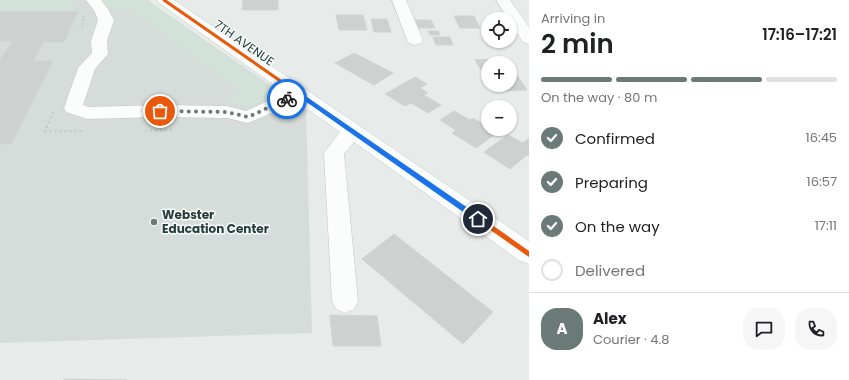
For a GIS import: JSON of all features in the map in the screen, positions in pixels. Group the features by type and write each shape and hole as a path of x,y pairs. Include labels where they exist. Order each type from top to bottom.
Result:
{"street":[{"path":"93,0 101,8 106,20 100,41 100,54 87,68 72,108 87,113 160,111 227,112 248,117 299,94"},
{"name":"7TH AVENUE","path":"164,0 529,254"},
{"path":"399,0 415,40"},
{"path":"503,0 529,38"},
{"path":"345,301 334,153 352,131"}],"shaded area":[{"name":"Webster Education Center","path":"0,0 147,0 306,110 312,333 0,343"},
{"path":"0,0 69,0 78,9 0,9"},
{"path":"101,0 148,0 271,88 275,92 272,98 258,104 237,105 228,99 240,91 129,8 117,12"}],"building":[{"path":"243,0 278,0 278,10 242,10"},
{"path":"0,12 78,12 64,42 43,42 33,61 53,61 11,144 0,144 0,60 13,41 0,41"},
{"path":"336,15 363,15 367,30 339,30"},
{"path":"454,16 474,16 480,28 460,28"},
{"path":"371,19 387,19 391,32 374,32"},
{"path":"414,20 431,20 435,28 417,28"},
{"path":"428,31 438,31 440,35 430,35"},
{"path":"433,37 450,37 453,45 436,45"},
{"path":"354,53 393,73 374,85 335,63"},
{"path":"475,60 481,60 481,70"},
{"path":"517,75 527,90 517,90"},
{"path":"415,77 427,84 420,88 428,93 424,95 441,105 428,113 411,103 405,106 385,94"},
{"path":"454,111 470,120 473,118 481,123 481,136 492,136 476,148 452,133 456,130 440,120"},
{"path":"507,136 510,136 523,143 529,138 529,156 527,155 510,169 484,152"},
{"path":"394,234 493,312 463,344 362,259"},
{"path":"330,315 377,316 381,346 333,346"},
{"path":"64,379 127,380 63,380"}],"cycle path":[{"path":"164,0 529,254"}],"way so far":[{"path":"160,111 227,112 248,117 287,99"}],"place":[{"name":"Webster Education Center","path":"154,222"}],"route":[{"path":"287,99 299,94 478,219"}]}
